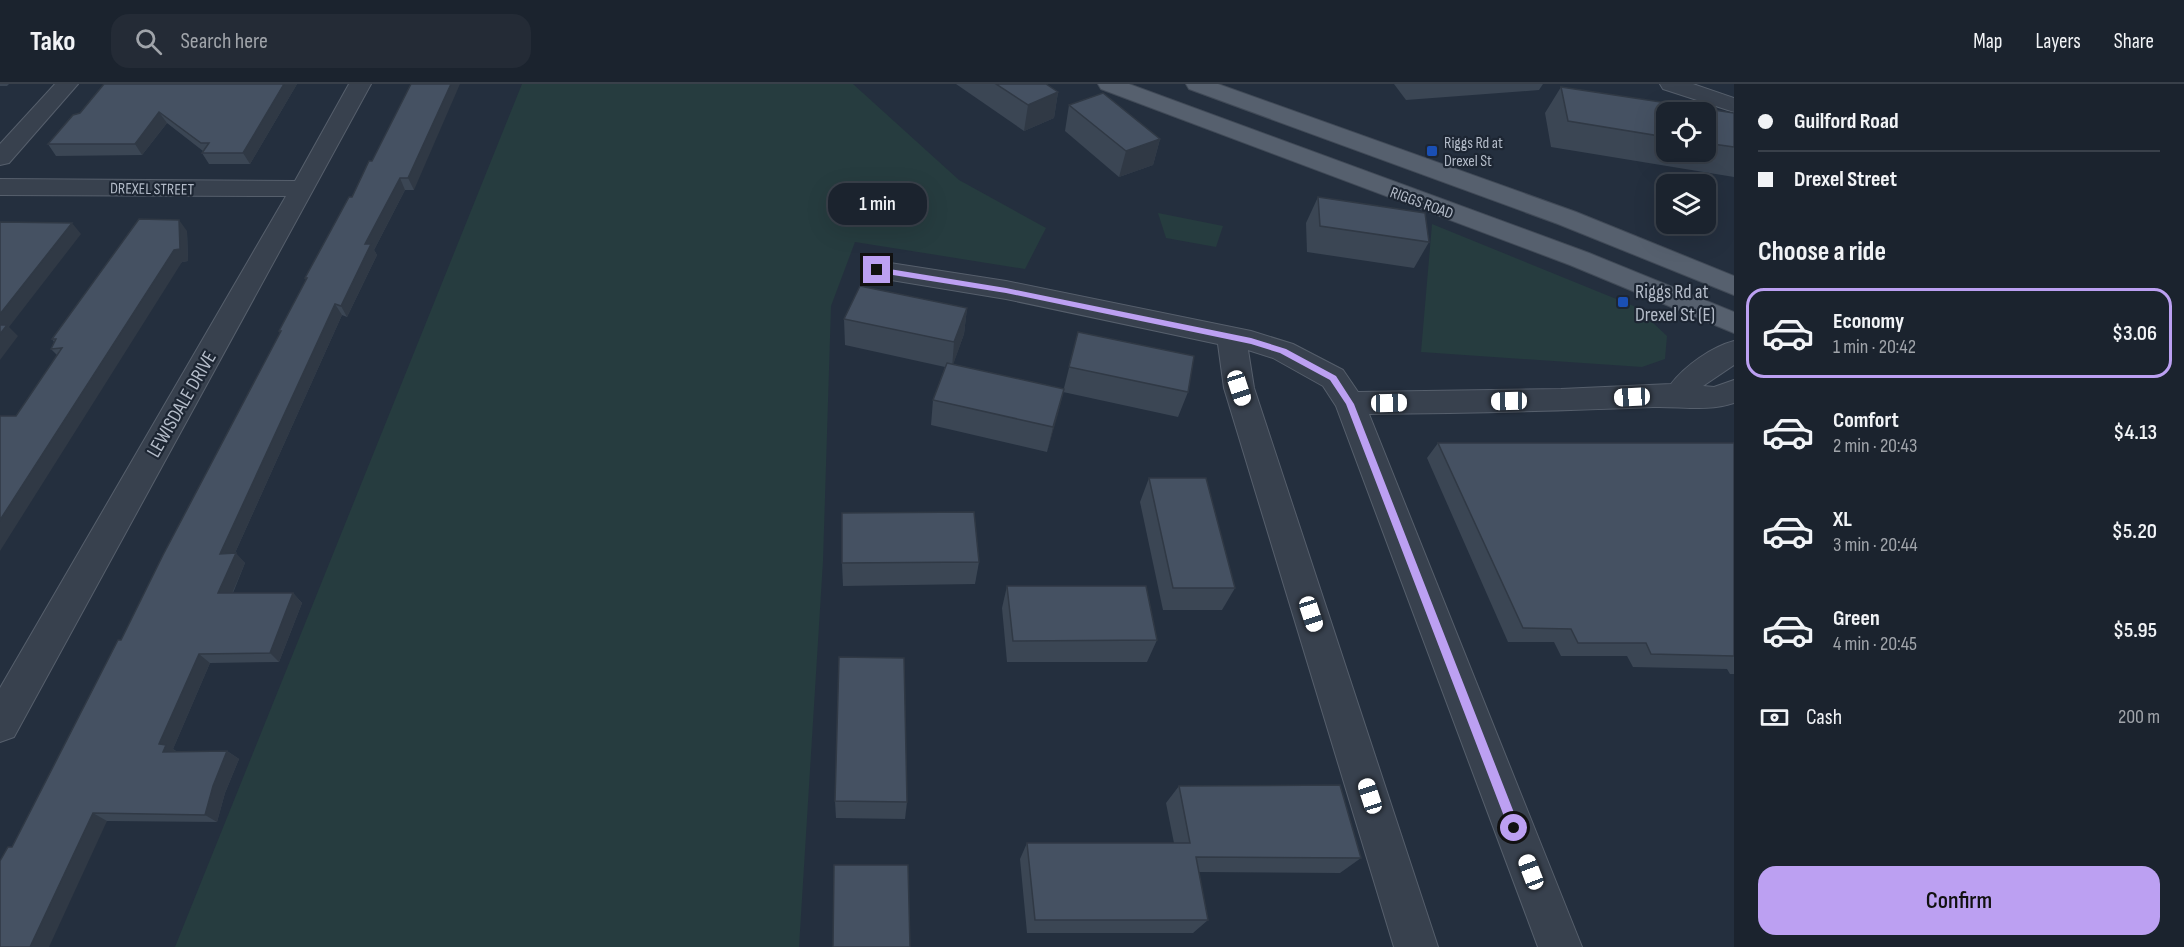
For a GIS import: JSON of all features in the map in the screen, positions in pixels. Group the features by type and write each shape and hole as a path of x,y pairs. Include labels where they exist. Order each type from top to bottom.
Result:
{"main road":[{"name":"RIGGS ROAD","path":"1109,84 1187,116 1564,255 1734,323"},
{"name":"RIGGS ROAD","path":"1197,84 1567,219 1734,286"}],"street":[{"path":"0,158 67,84"},
{"name":"LEWISDALE DRIVE","path":"0,724 360,84"},
{"path":"1671,84 1734,105"},
{"name":"DREXEL STREET","path":"0,187 303,189"},
{"path":"877,270 1006,290 1231,337 1283,351 1333,378 1350,404 1560,947"},
{"path":"1231,337 1239,388 1416,947"},
{"path":"1678,395 1690,380 1734,351"},
{"path":"1350,404 1551,401 1678,395 1715,398 1734,391"}],"green space":[{"path":"522,84 853,84 959,180 1046,228 1025,269 855,242 831,306 823,561 799,947 175,947"},
{"path":"1158,213 1223,226 1216,247 1166,238"},
{"path":"1432,224 1636,307 1667,336 1665,359 1642,367 1421,352"}],"building":[{"path":"104,84 284,84 243,153 202,153 209,143 201,143 159,112 135,144 48,144 73,115 80,113"},
{"path":"411,84 451,84 408,178 400,178 365,244 371,244 341,306 335,304 220,554 236,553 218,593 293,593 270,653 199,654 159,744 166,745 163,752 227,751 213,786 205,815 93,813 30,947 0,947 0,861 8,847 12,847 281,331 279,331 307,278 305,278 349,197 352,197 369,161 372,161"},
{"path":"996,84 1046,84 1058,92 1028,105"},
{"path":"1561,87 1661,102 1656,102 1656,135 1568,121"},
{"path":"1103,93 1160,139 1126,151 1069,105"},
{"path":"1716,110 1734,113 1734,147 1716,144"},
{"path":"1318,197 1425,213 1429,242 1320,226"},
{"path":"139,219 179,220 180,249 174,250 0,520 0,416 16,416 62,348 51,349 56,339 52,339"},
{"path":"0,222 72,223 0,314"},
{"path":"860,286 967,308 954,342 844,319"},
{"path":"0,325 7,325 0,334"},
{"path":"1078,332 1194,356 1188,392 1069,367"},
{"path":"947,363 1064,389 1053,427 933,400"},
{"path":"1438,443 1734,443 1734,656 1651,654 1646,643 1578,643 1571,629 1523,628"},
{"path":"1149,478 1206,478 1235,588 1173,588"},
{"path":"974,512 979,562 842,563 842,513"},
{"path":"1007,586 1146,586 1157,640 1013,641"},
{"path":"839,657 904,658 907,802 835,801"},
{"path":"1340,785 1361,858 1196,857 1208,920 1035,920 1027,843 1190,843 1179,786"},
{"path":"834,865 908,865 910,947 833,947"}],"place":[{"name":"Riggs Rd at Drexel St","path":"1432,151"},
{"name":"Riggs Rd at Drexel St (E)","path":"1623,302"}],"route":[{"path":"877,270 1006,290 1251,341 1283,351 1333,378 1350,404 1514,828"}]}
